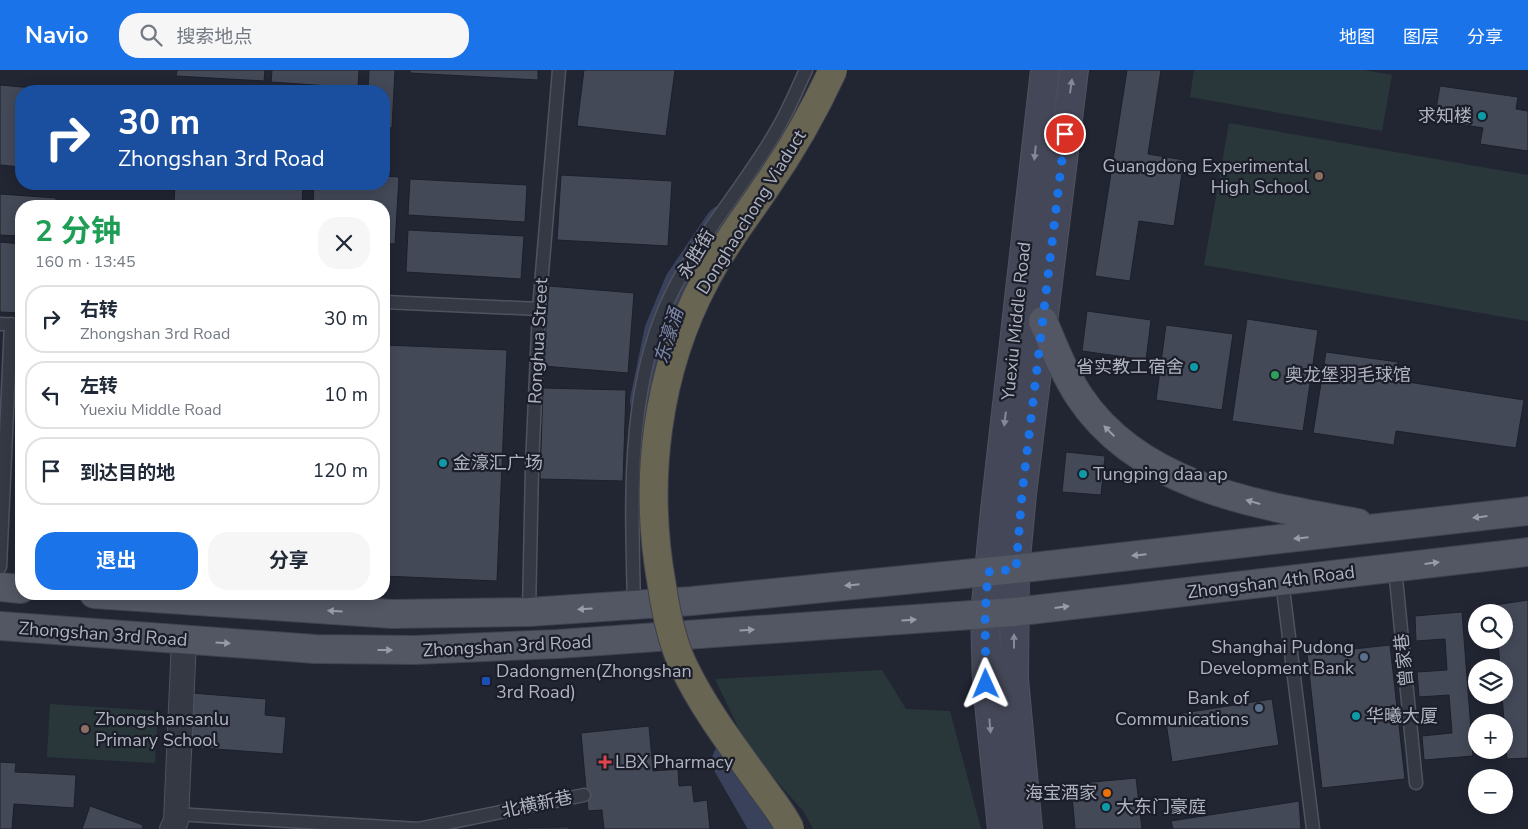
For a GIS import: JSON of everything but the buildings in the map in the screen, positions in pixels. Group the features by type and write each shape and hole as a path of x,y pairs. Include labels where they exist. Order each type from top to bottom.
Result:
{"highway":[{"name":"Donghaochong Viaduct","path":"779,829 721,750 703,718 680,668 659,587 653,550 650,493 658,419 671,360 683,322 710,265 804,121 831,70"},
{"name":"Donghaochong Viaduct","path":"790,829 722,732 683,667 672,633 658,567 653,527 653,488 660,416 677,349 691,310 714,265 807,122 831,70"}],"main road":[{"name":"Yuexiu Middle Road","path":"1002,829 987,694 985,614 988,572 1045,70"},
{"name":"Yuexiu Middle Road","path":"1028,829 1014,679 1016,569 1043,321 1074,70"},
{"path":"1043,321 1066,374 1080,398 1117,439 1146,460 1185,480 1243,499 1269,506 1387,529"},
{"path":"1016,569 1387,529 1528,511"},
{"name":"Zhongshan 4th Road","path":"1014,612 1528,552"},
{"name":"Zhongshan 3rd Road","path":"222,600 392,614 529,612 692,601 1016,569"},
{"path":"0,587 15,588"},
{"name":"Zhongshan 3rd Road","path":"0,626 184,640 367,650 495,648 1014,612"}],"street":[{"path":"174,822 184,640"}],"lane":[{"name":"Ronghua Street","path":"529,612 539,309 559,70"},
{"name":"永胜街","path":"634,606 632,516 637,422 646,370 661,317 691,258 778,128 806,70"},
{"path":"390,302 539,309"},
{"path":"0,567 11,324"},
{"name":"曾家巷","path":"1395,568 1416,782"},
{"path":"1282,581 1313,829"},
{"name":"北横新巷","path":"174,822 418,829 584,795"}],"shaded area":[{"path":"1194,70 1364,70 1392,75 1382,131 1190,97"},
{"path":"1229,123 1528,175 1528,321 1204,265"},
{"path":"882,670 906,709 950,711 981,829 813,829 804,812 749,750 715,679"},
{"path":"50,704 158,711 155,763 47,757"}],"waterway":[{"name":"东濠涌","path":"652,401 666,333 686,285 726,226"},
{"path":"734,761 773,829"}],"place":[{"name":"求知楼","path":"1482,116"},
{"name":"Guangdong Experimental High School","path":"1319,176"},
{"name":"省实教工宿舍","path":"1194,367"},
{"name":"奥龙堡羽毛球馆","path":"1275,375"},
{"name":"金濠汇广场","path":"443,463"},
{"name":"Tungping daa ap","path":"1083,474"},
{"name":"Shanghai Pudong Development Bank","path":"1364,657"},
{"name":"Dadongmen(Zhongshan 3rd Road)","path":"486,681"},
{"name":"Bank of Communications","path":"1259,708"},
{"name":"华曦大厦","path":"1356,716"},
{"name":"Zhongshansanlu Primary School","path":"85,729"},
{"name":"LBX Pharmacy","path":"605,762"},
{"name":"海宝酒家","path":"1107,793"},
{"name":"大东门豪庭","path":"1106,807"}],"route":[{"path":"986,684 985,614 988,572 1016,569 1022,494 1065,134"}]}
